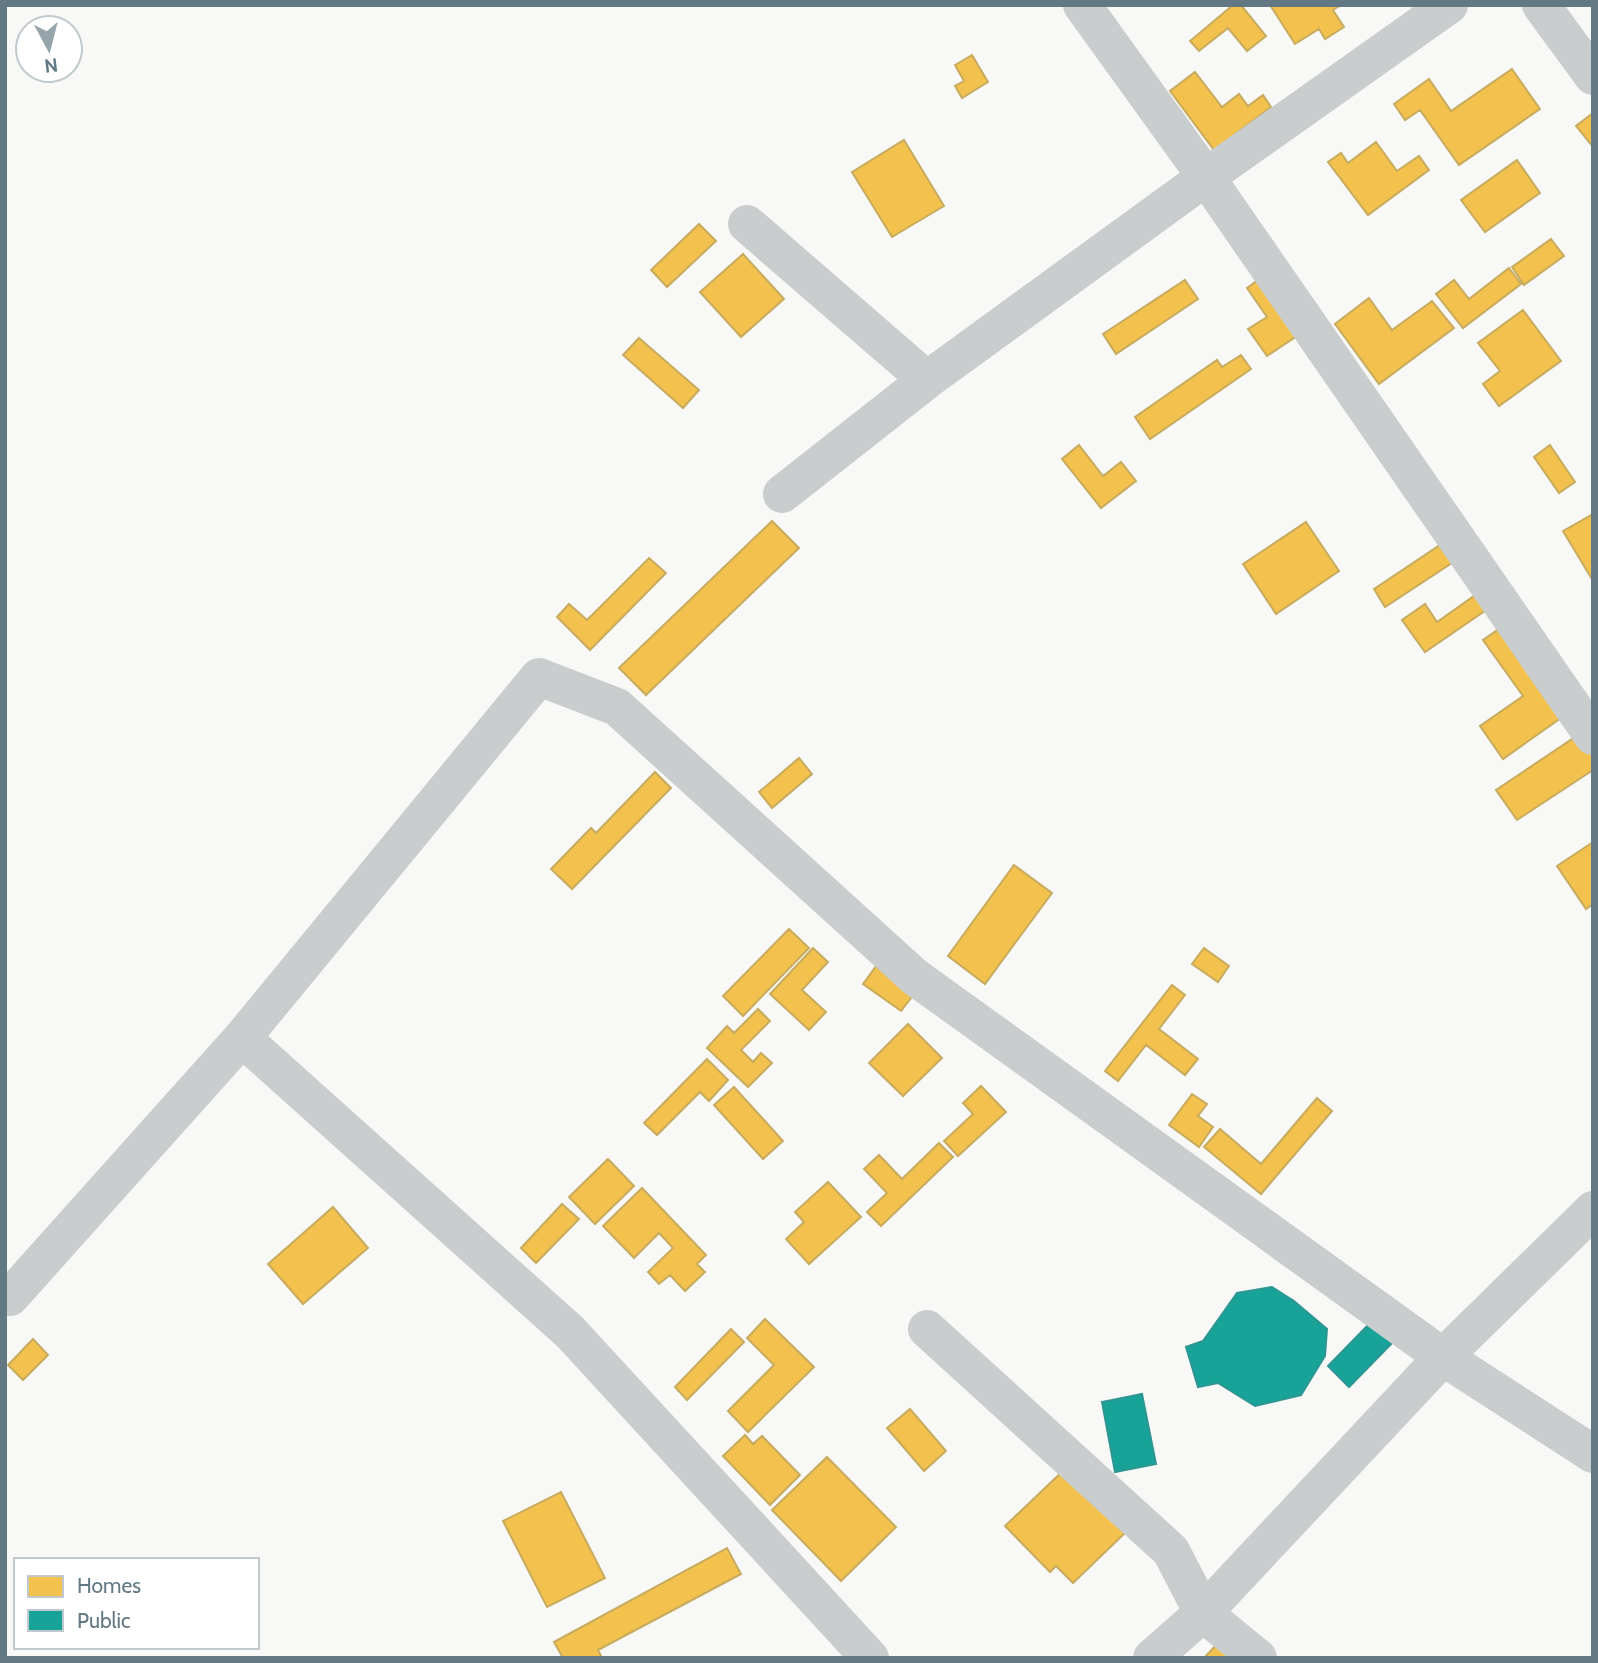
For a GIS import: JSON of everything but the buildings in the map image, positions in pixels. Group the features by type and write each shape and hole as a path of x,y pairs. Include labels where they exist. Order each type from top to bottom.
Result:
{"street":[{"path":"1082,5 1206,177 1593,736"},
{"path":"782,494 926,380 1449,5"},
{"path":"1541,5 1593,76"},
{"path":"747,224 926,380"},
{"path":"10,1297 242,1038 539,677 617,707 915,977 1443,1357 1593,1454"},
{"path":"242,1038 570,1332 870,1658"},
{"path":"1152,1658 1203,1614 1443,1357 1593,1210"},
{"path":"927,1329 1171,1551 1203,1614 1258,1658"}]}
